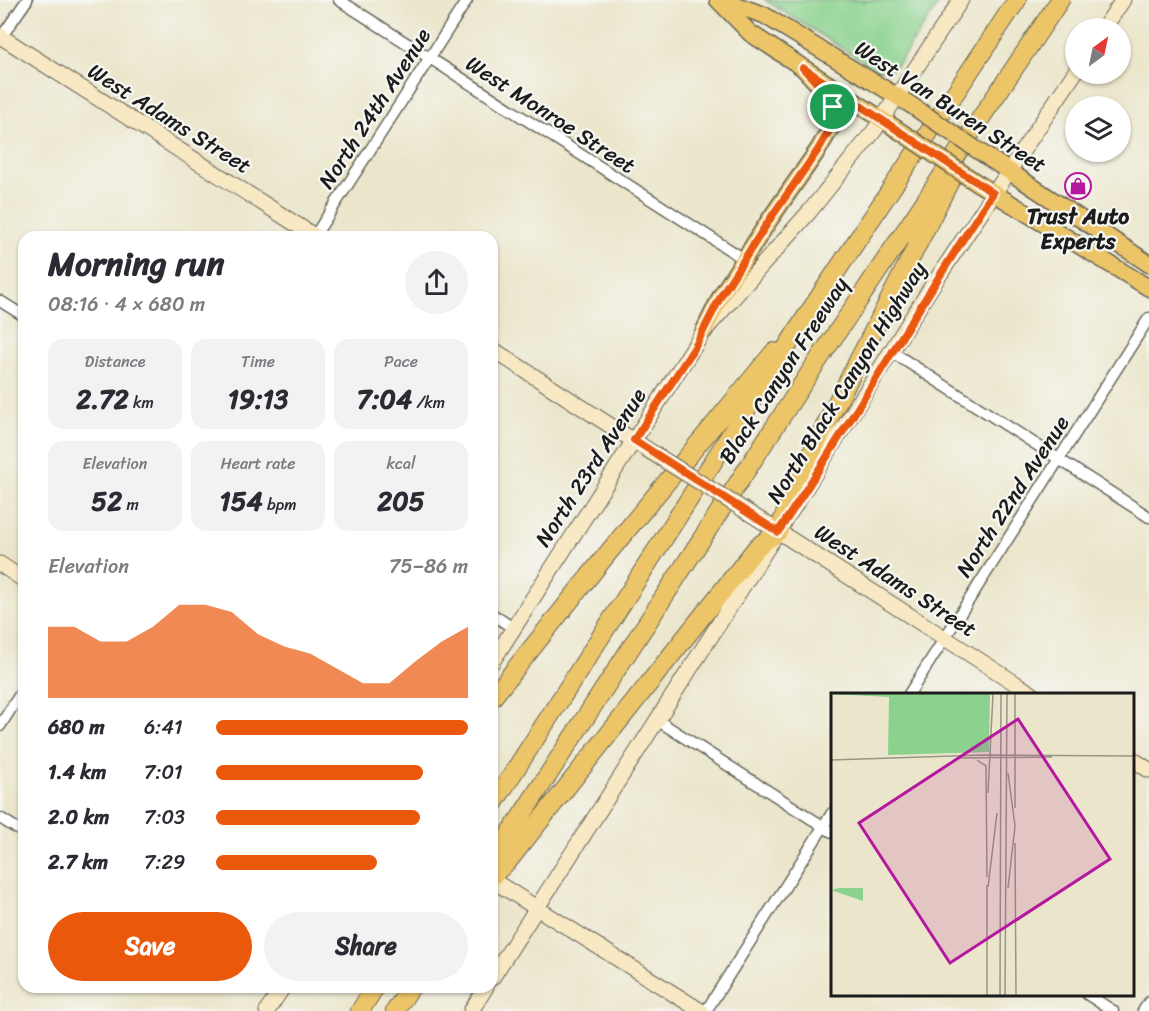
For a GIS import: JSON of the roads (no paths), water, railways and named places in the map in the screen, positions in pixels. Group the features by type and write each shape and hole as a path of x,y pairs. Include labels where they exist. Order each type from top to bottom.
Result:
{"highway":[{"name":"Black Canyon Freeway","path":"498,797 806,317 1017,0"},
{"name":"Black Canyon Freeway","path":"498,852 811,371 1060,0"},
{"path":"498,872 524,842 757,547 778,532 798,481 949,185 975,126"},
{"path":"498,691 758,370 806,317"},
{"path":"360,1011 371,993"},
{"path":"395,1011 407,993"}],"main road":[{"name":"West Van Buren Street","path":"719,0 750,33 974,181 1149,288"},
{"name":"West Van Buren Street","path":"719,0 764,15 904,101 1149,264"},
{"path":"704,331 889,124 961,0"},
{"path":"1111,18 1123,0"},
{"name":"West Adams Street","path":"0,37 306,231"},
{"path":"704,331 722,294 833,124 833,107 829,96 803,68"},
{"name":"North Black Canyon Highway","path":"498,969 808,487 930,290 1067,84"},
{"name":"North 23rd Avenue","path":"498,652 704,331"},
{"name":"West Adams Street","path":"498,353 1030,693"},
{"path":"0,564 18,576"},
{"path":"1134,760 1149,770"},
{"path":"498,882 701,1011"},
{"path":"267,1011 274,993"},
{"path":"471,1011 482,993"}],"street":[{"path":"0,37 27,0"},
{"name":"West Monroe Street","path":"339,0 744,259"},
{"name":"North 24th Avenue","path":"319,231 467,0"},
{"path":"0,301 18,312"},
{"name":"North 22nd Avenue","path":"910,693 1149,318"},
{"path":"892,352 1149,517"},
{"path":"498,619 513,628"},
{"path":"0,726 18,698"},
{"path":"657,720 828,829 706,1011"},
{"path":"0,818 18,829"},
{"path":"1090,996 1113,1011"},
{"path":"1143,1011 1149,1002"}],"place":[{"name":"Trust Auto Experts","path":"1078,186"}]}
